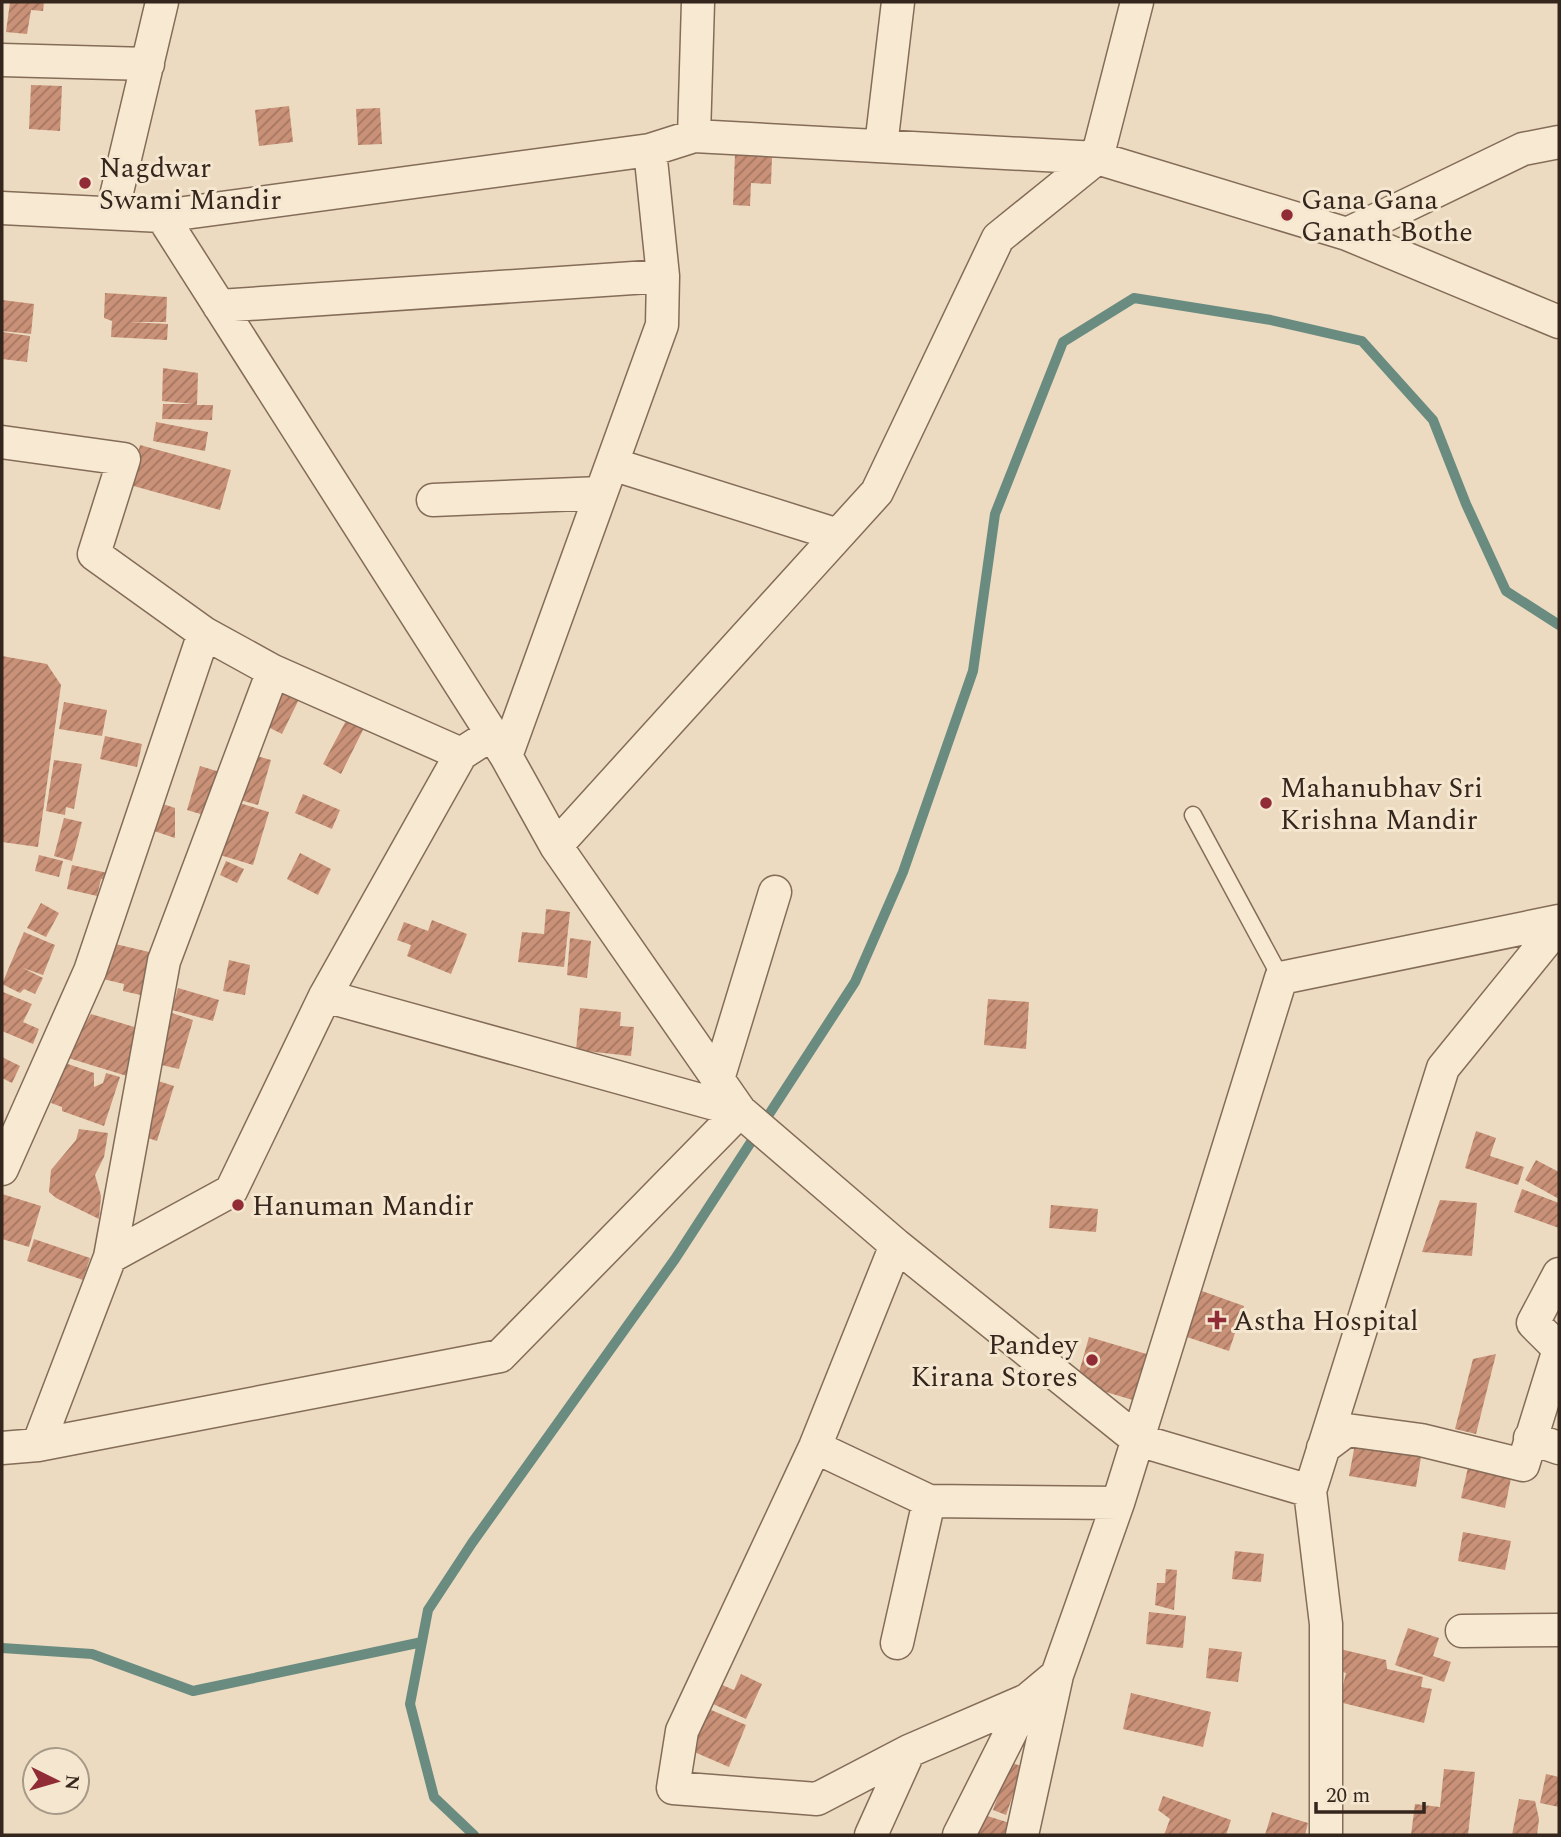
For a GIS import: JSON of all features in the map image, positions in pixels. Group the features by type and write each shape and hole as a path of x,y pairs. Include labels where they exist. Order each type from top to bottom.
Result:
{"street":[{"path":"112,213 162,2"},
{"path":"694,136 698,2"},
{"path":"881,146 898,2"},
{"path":"556,846 877,492 998,237 1097,159 1137,2"},
{"path":"2,60 148,64"},
{"path":"2,208 162,216 650,150 694,136 1097,159 1347,234 1559,322"},
{"path":"1347,234 1523,149 1559,142"},
{"path":"499,745 601,494 662,326 663,276 650,150"},
{"path":"162,216 499,745 556,846 746,1116 896,1245 1138,1440 1310,1491"},
{"path":"219,306 663,276"},
{"path":"2,442 124,459 94,554 204,633 273,671 461,754 499,745"},
{"path":"612,464 838,535"},
{"path":"433,500 601,494"},
{"path":"2,1169 90,971 204,633"},
{"path":"38,1445 110,1257 164,961 273,671"},
{"path":"110,1257 230,1191 326,996 461,754"},
{"path":"718,1079 775,892"},
{"path":"1022,1835 1057,1675 1118,1503 1281,978 1559,923"},
{"path":"1326,1835 1326,1624 1310,1491 1443,1068 1559,923"},
{"path":"326,996 746,1116"},
{"path":"2,1448 38,1445 500,1356 746,1116"},
{"path":"896,1245 815,1447 682,1731 673,1788 817,1799 909,1751 1027,1700 1057,1675"},
{"path":"1323,1448 1347,1430 1421,1440 1523,1465 1545,1443 1559,1349 1533,1323 1559,1274"},
{"path":"815,1447 929,1502 1118,1503"},
{"path":"897,1643 929,1502"},
{"path":"1462,1631 1559,1630"},
{"path":"959,1835 1027,1700"},
{"path":"871,1835 909,1751"}],"lane":[{"path":"1193,815 1281,978"}],"building":[{"path":"10,2 44,2 43,11 31,10 27,34 6,32"},
{"path":"31,85 62,86 60,131 29,129"},
{"path":"289,106 293,142 259,146 255,110"},
{"path":"380,108 382,144 358,145 356,109"},
{"path":"735,154 772,156 771,184 751,183 750,206 733,205"},
{"path":"105,293 167,297 166,322 129,322 168,324 167,340 111,337 112,321 104,318"},
{"path":"2,300 34,304 31,334 2,331"},
{"path":"2,332 30,336 27,362 2,359"},
{"path":"163,368 198,373 197,405 213,405 212,420 162,419 163,404 193,404 162,401"},
{"path":"156,422 208,432 205,451 153,441"},
{"path":"140,445 231,470 220,510 130,485"},
{"path":"2,656 47,664 61,685 38,847 2,842"},
{"path":"285,682 303,691 282,734 264,725"},
{"path":"64,702 107,710 102,736 59,729"},
{"path":"348,717 365,726 341,774 323,764"},
{"path":"105,736 142,744 137,767 100,759"},
{"path":"253,755 271,760 258,805 240,800"},
{"path":"54,760 82,764 74,809 66,807 65,815 46,811"},
{"path":"200,766 220,772 207,816 187,810"},
{"path":"303,794 340,810 332,829 295,813"},
{"path":"236,802 269,812 253,865 220,855"},
{"path":"160,803 175,808 175,838 151,830"},
{"path":"64,818 82,822 72,861 54,856"},
{"path":"300,853 331,869 318,895 287,879"},
{"path":"39,855 63,861 59,877 35,871"},
{"path":"226,861 244,869 237,883 220,875"},
{"path":"72,865 112,874 111,881 101,879 97,896 67,889"},
{"path":"41,903 59,913 46,937 27,928"},
{"path":"546,909 570,912 564,967 518,962 522,932 544,934"},
{"path":"432,920 467,934 451,974 407,956 411,945 397,940 404,922 428,931"},
{"path":"24,932 55,945 43,975 23,968 43,978 35,994 24,989 20,993 2,984"},
{"path":"570,938 591,941 587,978 567,975"},
{"path":"111,943 162,955 145,996 123,991 124,984 103,979"},
{"path":"229,960 250,965 245,995 223,991"},
{"path":"178,988 219,1000 213,1021 172,1010"},
{"path":"3,992 32,1004 23,1022 39,1029 33,1044 2,1031"},
{"path":"988,999 1029,1002 1026,1049 984,1045"},
{"path":"580,1008 621,1012 620,1026 634,1027 631,1056 576,1050"},
{"path":"172,1013 193,1020 179,1069 157,1064"},
{"path":"91,1014 141,1029 127,1076 65,1057"},
{"path":"2,1057 20,1066 12,1083 2,1078"},
{"path":"65,1063 94,1073 94,1087 103,1083 106,1073 120,1077 104,1126 62,1111 62,1107 51,1103"},
{"path":"152,1079 174,1086 157,1141 136,1134"},
{"path":"79,1129 108,1133 104,1157 95,1175 101,1196 99,1219 49,1192 51,1170 76,1140"},
{"path":"1476,1131 1496,1138 1490,1156 1524,1167 1518,1185 1465,1168"},
{"path":"1536,1160 1559,1172 1559,1199 1525,1180"},
{"path":"1522,1189 1559,1203 1559,1228 1514,1212"},
{"path":"2,1194 41,1206 29,1247 2,1239"},
{"path":"1440,1200 1477,1203 1472,1256 1422,1252"},
{"path":"1051,1205 1098,1209 1096,1232 1049,1228"},
{"path":"34,1239 90,1258 83,1280 27,1261"},
{"path":"1202,1291 1244,1306 1229,1351 1187,1337"},
{"path":"1089,1337 1150,1355 1136,1401 1076,1383"},
{"path":"1496,1354 1476,1434 1455,1429 1473,1359"},
{"path":"1356,1439 1422,1451 1416,1487 1349,1476"},
{"path":"1469,1463 1512,1473 1505,1508 1461,1498"},
{"path":"1463,1532 1511,1541 1505,1570 1458,1561"},
{"path":"1235,1551 1264,1554 1261,1582 1232,1579"},
{"path":"1166,1569 1177,1570 1174,1610 1155,1605 1157,1583 1165,1583"},
{"path":"1149,1612 1186,1616 1183,1648 1146,1644"},
{"path":"1408,1628 1439,1638 1433,1656 1451,1662 1444,1682 1395,1665"},
{"path":"1209,1648 1242,1652 1238,1682 1206,1678"},
{"path":"1340,1649 1386,1660 1387,1669 1423,1677 1421,1687 1432,1689 1424,1723 1339,1702 1346,1673 1335,1670"},
{"path":"741,1674 762,1684 746,1719 711,1703 720,1684 734,1690"},
{"path":"1131,1693 1211,1712 1203,1747 1123,1729"},
{"path":"702,1706 746,1725 729,1767 692,1751"},
{"path":"1010,1762 1023,1767 1006,1815 993,1810"},
{"path":"1444,1769 1475,1772 1468,1835 1411,1835 1415,1804 1440,1807"},
{"path":"1546,1774 1559,1777 1559,1807 1540,1803"},
{"path":"1163,1796 1231,1820 1226,1835 1164,1835 1170,1819 1158,1810"},
{"path":"1519,1799 1535,1801 1539,1819 1537,1835 1512,1835"},
{"path":"1272,1812 1308,1823 1305,1835 1265,1835"},
{"path":"981,1814 1013,1824 1009,1835 974,1835"}],"waterway":[{"path":"474,1835 434,1797 410,1704 428,1610 472,1543 675,1259 855,982 903,872 973,671 995,514 1063,342 1134,298 1271,320 1362,341 1433,420 1466,504 1506,591 1559,625"},
{"path":"2,1648 92,1654 193,1691 422,1642"}],"place":[{"name":"Nagdwar Swami Mandir","path":"85,183"},
{"name":"Gana Gana Ganath Bothe","path":"1287,215"},
{"name":"Mahanubhav Sri Krishna Mandir","path":"1266,803"},
{"name":"Hanuman Mandir","path":"238,1205"},
{"name":"Astha Hospital","path":"1217,1320"},
{"name":"Pandey Kirana Stores","path":"1092,1360"}]}
